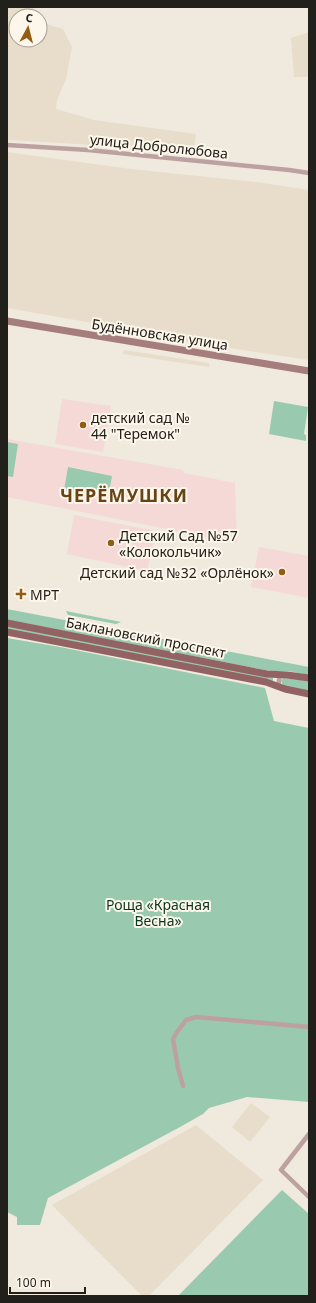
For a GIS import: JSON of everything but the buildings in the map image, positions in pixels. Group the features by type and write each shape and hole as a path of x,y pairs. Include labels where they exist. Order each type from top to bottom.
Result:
{"main road":[{"name":"Будённовская улица","path":"7,321 309,371"},
{"name":"Баклановский проспект","path":"7,623 267,674 309,678"},
{"name":"Баклановский проспект","path":"7,632 266,682 285,689 309,694"}],"street":[{"name":"улица Добролюбова","path":"7,145 88,150 309,173"},
{"path":"278,686 280,675"},
{"path":"183,1086 178,1068 174,1039 177,1032 186,1020 196,1017 309,1027"},
{"path":"309,1134 281,1170 309,1197"}],"shaded area":[{"path":"7,7 42,7 8,8 8,48 48,48 48,24 63,29 72,47 66,79 57,100 56,109 94,120 196,134 193,156 79,144 7,140"},
{"path":"309,32 309,77 294,77 291,38"},
{"path":"7,152 131,169 256,182 309,190 309,360 157,337 104,325 7,308"},
{"path":"124,350 209,363 209,367 123,354"},
{"name":"детский сад № 44 \"Теремок\"","path":"62,399 111,406 103,452 55,444"},
{"path":"7,439 183,470 184,473 235,483 237,543 7,497"},
{"name":"Детский Сад №57 «Колокольчик»","path":"74,515 156,531 147,571 67,554"},
{"name":"Детский сад №32 «Орлёнок»","path":"259,547 309,556 309,598 251,587"},
{"path":"251,1103 270,1117 250,1142 232,1127"},
{"path":"196,1125 263,1180 149,1296 142,1296 52,1205"}],"green space":[{"path":"274,401 308,407 304,434 306,435 306,441 269,434"},
{"path":"7,442 18,444 13,477 7,476"},
{"path":"68,467 112,476 108,498 64,490"},
{"path":"7,609 309,667 309,675 288,671 270,671 7,620"},
{"path":"66,611 121,622 116,624 68,615"},
{"path":"7,626 273,678 273,681 7,629"},
{"name":"Роща «Красная Весна»","path":"7,638 60,647 265,688 274,721 309,728 309,1102 247,1097 209,1108 203,1114 180,1127 48,1198 40,1225 17,1225 17,1217 7,1212"},
{"path":"283,678 309,681 309,691 283,686 281,681"},
{"path":"282,1190 309,1214 309,1296 178,1296"}],"place":[{"name":"детский сад № 44 \"Теремок\"","path":"83,425"},
{"name":"Детский Сад №57 «Колокольчик»","path":"111,543"},
{"name":"Детский сад №32 «Орлёнок»","path":"282,572"},
{"name":"МРТ","path":"21,594"}],"district":[{"name":"ЧЕРЁМУШКИ","path":"124,495"}]}
